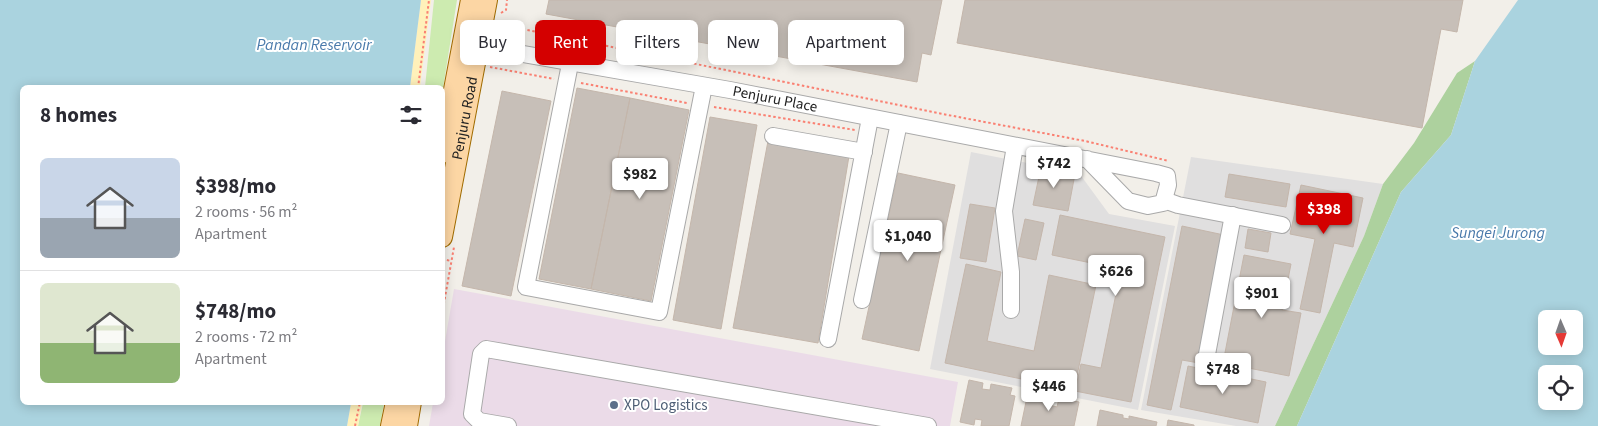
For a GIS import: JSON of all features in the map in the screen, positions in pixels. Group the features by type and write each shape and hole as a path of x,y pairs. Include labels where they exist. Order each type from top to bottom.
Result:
{"main road":[{"name":"Penjuru Road","path":"471,0 471,20"},
{"name":"Penjuru Road","path":"481,20 487,0"},
{"name":"Penjuru Road","path":"445,143 468,65"},
{"name":"Penjuru Road","path":"445,218 470,65"},
{"path":"391,426 395,405"},
{"path":"407,426 410,405"}],"street":[{"path":"570,65 526,287 659,312 704,86"},
{"name":"Penjuru Place","path":"576,65 704,86 869,125 899,123 1167,176 1168,185 1164,200"},
{"path":"862,300 899,123"},
{"path":"828,339 869,125"},
{"path":"773,136 864,152"},
{"path":"1011,310 1011,272 1004,211 1015,146"},
{"path":"1086,160 1128,201 1148,206 1163,203 1164,200 1178,205 1282,225"},
{"path":"1205,365 1234,215"},
{"path":"508,426 479,421 472,414 481,354 486,348 928,426"}],"path":[{"path":"418,85 428,0"},
{"path":"514,65 566,81 701,105 869,125"},
{"path":"445,260 452,261"},
{"path":"355,426 359,405"}],"shaded area":[{"path":"971,152 1079,173 1109,214 1175,226 1138,410 930,369"},
{"path":"1191,157 1383,184 1364,236 1275,426 1236,426 1141,410"},
{"path":"454,289 958,382 950,426 429,426 433,405 445,405 445,341"}],"green space":[{"path":"434,0 457,0 443,85 425,85"},
{"path":"1475,61 1451,135 1401,192 1297,426 1275,426 1364,236 1383,184 1414,143 1457,73"},
{"path":"363,405 384,405 380,426 358,426"}],"sand":[{"path":"421,0 431,0 420,85 410,85"},
{"path":"351,405 362,405 358,426 347,426"}],"water":[{"name":"Pandan Reservoir","path":"0,0 421,0 410,85 20,85 20,405 351,405 347,426 0,426"},
{"name":"Sungei Jurong","path":"1518,0 1598,0 1598,426 1297,426 1401,192 1451,135 1475,61"}],"building":[{"path":"549,0 942,0 931,55 922,53 917,82 824,65 904,65 904,20 788,20 788,58 778,57 778,20 708,20 708,44 698,42 698,20 616,20 616,27 606,25 606,20 579,20 546,14"},
{"path":"965,0 1463,0 1457,32 1441,29 1422,128 957,43"},
{"path":"577,88 630,98 591,289 539,279"},
{"path":"502,91 551,101 511,296 462,286"},
{"path":"630,98 689,110 651,301 591,289"},
{"path":"710,117 757,125 721,329 673,320"},
{"path":"768,141 849,156 818,343 733,328"},
{"path":"1041,167 1075,174 1068,211 1033,205"},
{"path":"898,173 955,185 919,351 862,339"},
{"path":"1229,174 1290,184 1286,207 1225,197"},
{"path":"1301,185 1363,198 1353,247 1334,243 1320,313 1300,309 1315,239 1290,234"},
{"path":"970,204 995,208 986,262 960,258"},
{"path":"1060,215 1165,237 1131,402 1075,391 1081,364 1101,368 1121,269 1052,255"},
{"path":"1025,219 1044,223 1036,260 1017,256"},
{"path":"1182,226 1224,235 1199,363 1182,360 1171,410 1147,405"},
{"path":"1248,229 1271,233 1268,252 1245,248"},
{"path":"1244,255 1291,264 1282,310 1301,313 1289,376 1223,363"},
{"path":"966,264 1001,272 987,341 1034,351 1049,275 1096,285 1074,390 945,363"},
{"path":"1188,366 1266,382 1258,423 1180,407"},
{"path":"969,380 983,383 982,389 990,390 991,384 1012,388 1010,395 1015,396 1009,426 981,426 982,420 975,419 974,425 960,422"},
{"path":"1028,392 1051,396 1049,405 1057,407 1059,398 1079,402 1074,426 1021,426"},
{"path":"1100,410 1123,415 1123,418 1129,419 1129,416 1157,422 1156,426 1097,426"},
{"path":"1168,420 1194,425 1194,426 1167,426"}],"place":[{"name":"XPO Logistics","path":"614,405"}]}
